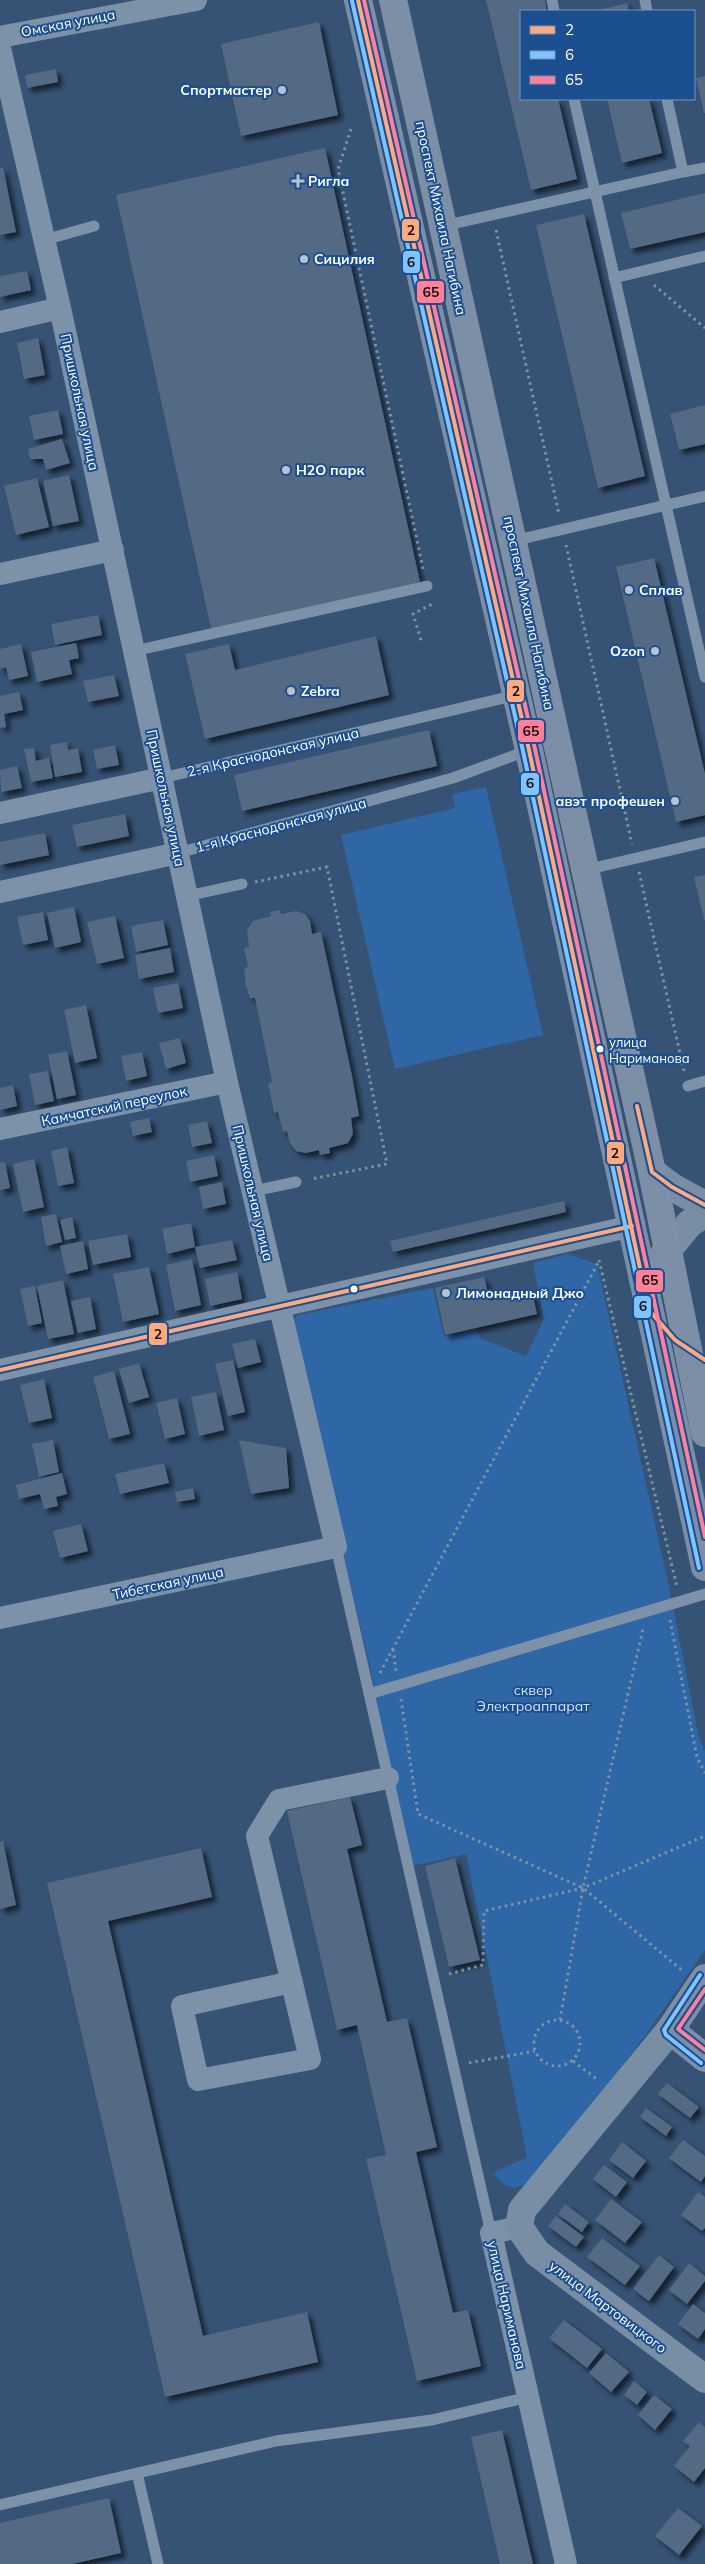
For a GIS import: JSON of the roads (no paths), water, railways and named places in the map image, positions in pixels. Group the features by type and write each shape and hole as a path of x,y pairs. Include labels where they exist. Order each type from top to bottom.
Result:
{"main road":[{"name":"проспект Михаила Нагибина","path":"358,0 530,750 705,1567"},
{"name":"проспект Михаила Нагибина","path":"393,0 652,1172 667,1249 696,1354 705,1433"},
{"path":"702,1982 670,2030 705,2058"}],"street":[{"name":"Омская улица","path":"0,37 196,0"},
{"name":"Пришкольная улица","path":"0,48 60,308 227,1082 336,1547"},
{"path":"0,322 60,308"},
{"path":"0,574 112,550"},
{"name":"2-я Краснодонская улица","path":"0,813 162,778"},
{"name":"1-я Краснодонская улица","path":"0,892 178,853"},
{"name":"Камчатский переулок","path":"0,1129 227,1082"},
{"path":"652,1172 684,1195 705,1205"},
{"path":"0,1370 661,1219 705,1213"},
{"path":"643,1280 690,1223 705,1213"},
{"path":"649,1310 675,1340 696,1354"},
{"name":"Тибетская улица","path":"0,1618 336,1547"},
{"path":"292,1982 182,2006 198,2080 310,2059 292,1982 257,1836 280,1800 388,1778"},
{"path":"520,2227 522,2210 670,2030"},
{"name":"улица Нариманова","path":"520,2227 491,2233 566,2564"},
{"name":"улица Мартовицкого","path":"520,2227 536,2253 705,2379"}],"lane":[{"path":"574,100 705,676"},
{"path":"667,100 683,172"},
{"path":"443,226 705,168"},
{"path":"44,240 94,226"},
{"path":"614,278 705,256"},
{"path":"513,541 705,496"},
{"path":"134,650 427,586"},
{"name":"2-я Краснодонская улица","path":"162,778 517,695"},
{"name":"1-я Краснодонская улица","path":"178,853 453,778 530,750"},
{"path":"585,870 705,842"},
{"path":"187,896 242,884"},
{"path":"688,1086 705,1081"},
{"path":"253,1191 296,1182"},
{"path":"336,1547 491,2233"},
{"path":"369,1694 705,1594"},
{"path":"0,2505 276,2440 432,2420 528,2397"},
{"path":"137,2473 158,2564"}],"place":[{"name":"Спортмастер","path":"282,90"},
{"name":"Ригла","path":"298,181"},
{"name":"Сицилия","path":"304,259"},
{"name":"H2O парк","path":"286,470"},
{"name":"Сплав","path":"629,590"},
{"name":"Ozon","path":"655,651"},
{"name":"Zebra","path":"291,691"},
{"name":"авэт профешен","path":"675,801"},
{"name":"улица Нариманова","path":"600,1049"},
{"name":"Лимонадный Джо","path":"446,1293"}],"park label":[{"name":"cквер Электроаппарат","path":"533,1698"}]}
